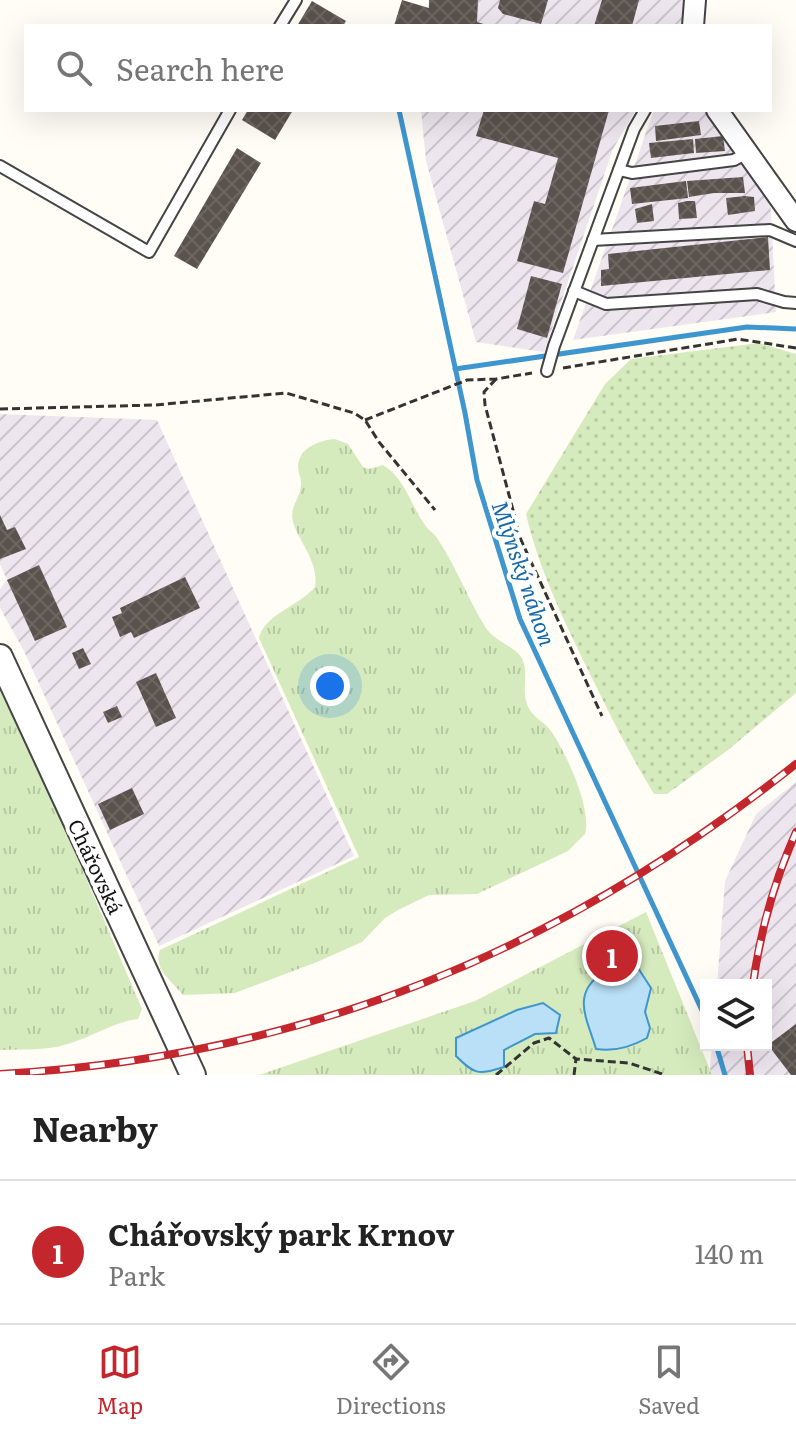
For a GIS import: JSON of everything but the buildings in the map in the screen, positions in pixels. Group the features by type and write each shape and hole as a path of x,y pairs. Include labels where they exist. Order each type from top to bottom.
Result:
{"street":[{"path":"693,24 695,0"},
{"path":"718,112 796,221"},
{"name":"Chářovská","path":"0,657 193,1075"}],"lane":[{"path":"281,24 296,0"},
{"path":"0,166 149,252 229,112"},
{"path":"548,368 634,129 644,112"},
{"path":"619,170 647,172 734,160 747,153"},
{"path":"593,240 770,230 796,241"},
{"path":"574,291 606,304 757,294 796,303"}],"path":[{"path":"365,420 467,380 496,379 738,339 796,348"},
{"path":"496,379 484,392 485,405 521,540 602,716"},
{"path":"0,409 155,405 286,393 354,413 365,420 379,442 435,510"},
{"path":"496,1075 534,1043 549,1038 576,1059 629,1063 665,1075"},
{"path":"574,1075 576,1059"}],"shaded area":[{"path":"402,0 428,8 429,0 689,0 689,10 681,24 395,24"},
{"path":"421,112 635,112 613,149 544,352 476,342 426,161"},
{"path":"653,112 709,112 770,195 776,312 573,340"},
{"path":"0,414 157,420 354,856 159,946 24,651 0,608 0,589 7,580 0,564"},
{"path":"796,782 796,1075 712,1075 711,1051 772,1051 772,979 717,979 725,881 756,814"}],"green space":[{"path":"759,343 796,354 796,693 728,750 667,794 654,794 613,720 562,616 545,576 526,514 605,384 631,359"},
{"path":"335,439 348,444 363,467 369,469 383,465 397,477 420,518 444,549 484,625 521,657 525,668 527,704 551,731 570,766 585,810 585,834 568,851 477,894 429,895 385,918 362,942 317,962 235,993 183,995 161,969 160,950 359,857 259,638 268,623 315,587 312,561 292,516 301,485 298,467 306,450 317,443"},
{"path":"0,691 63,824 142,1009 138,1019 62,1046 0,1050"},
{"path":"646,912 712,1075 259,1075 475,1001"}],"water":[{"path":"626,964 638,968 651,988 645,1012 650,1028 647,1038 623,1048 596,1049 584,1008 587,990 602,973"},
{"path":"543,1003 560,1015 556,1033 535,1034 504,1050 504,1067 477,1072 456,1056 456,1038 517,1010"}],"waterway":[{"name":"Mlýnský náhon","path":"399,112 477,480 520,619 700,1006"},
{"path":"455,369 747,327 796,329"},
{"name":"Mlýnský náhon","path":"718,1051 725,1075"}],"railway":[{"path":"0,1074 112,1064 219,1045 323,1018 423,983 520,940 614,889 706,831 796,764"},
{"path":"754,979 769,907 796,832"},
{"path":"748,1051 750,1075"}],"place":[{"name":"Chářovský park Krnov","path":"612,956"}]}
